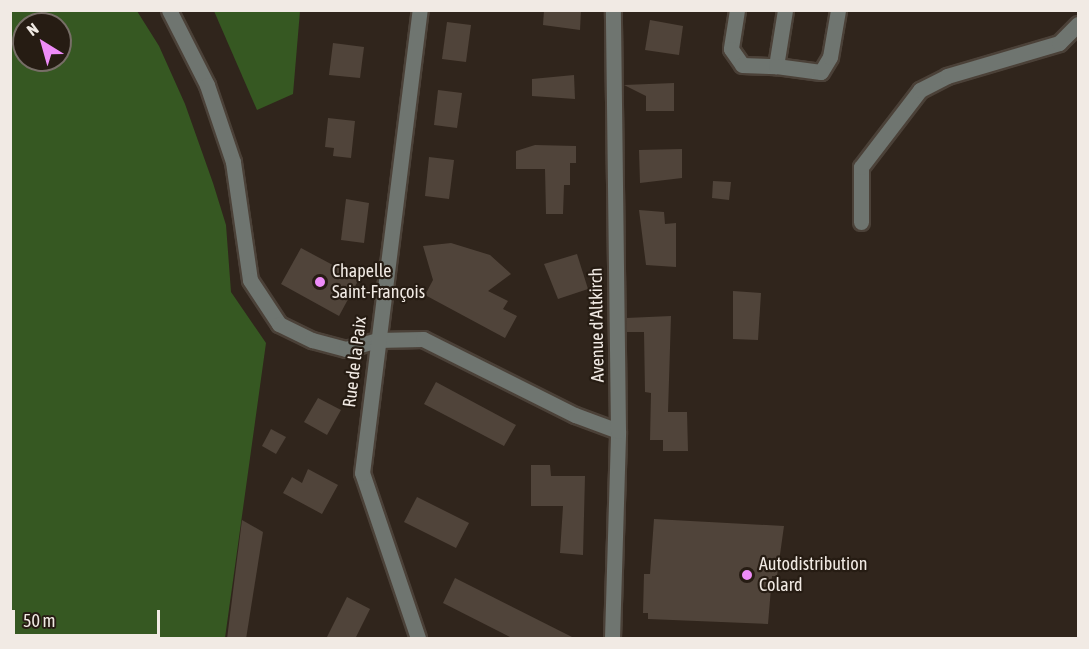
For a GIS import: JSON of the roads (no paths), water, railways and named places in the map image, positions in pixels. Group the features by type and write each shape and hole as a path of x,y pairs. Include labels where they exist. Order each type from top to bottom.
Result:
{"street":[{"path":"169,10 207,85 233,162 250,280 279,324 312,340 346,350 377,340 423,339 575,416 618,431"},
{"name":"Rue de la Paix","path":"418,639 362,472 420,10"},
{"name":"Avenue d'Altkirch","path":"612,639 618,431 613,10"},
{"path":"737,10 731,49 742,65 776,66 821,72 830,57 838,10"},
{"path":"776,66 785,10"},
{"path":"861,222 861,167 920,90 947,76 1059,43 1078,24"}],"place":[{"name":"Chapelle Saint-François","path":"320,282"},
{"name":"Autodistribution Colard","path":"747,575"}]}
